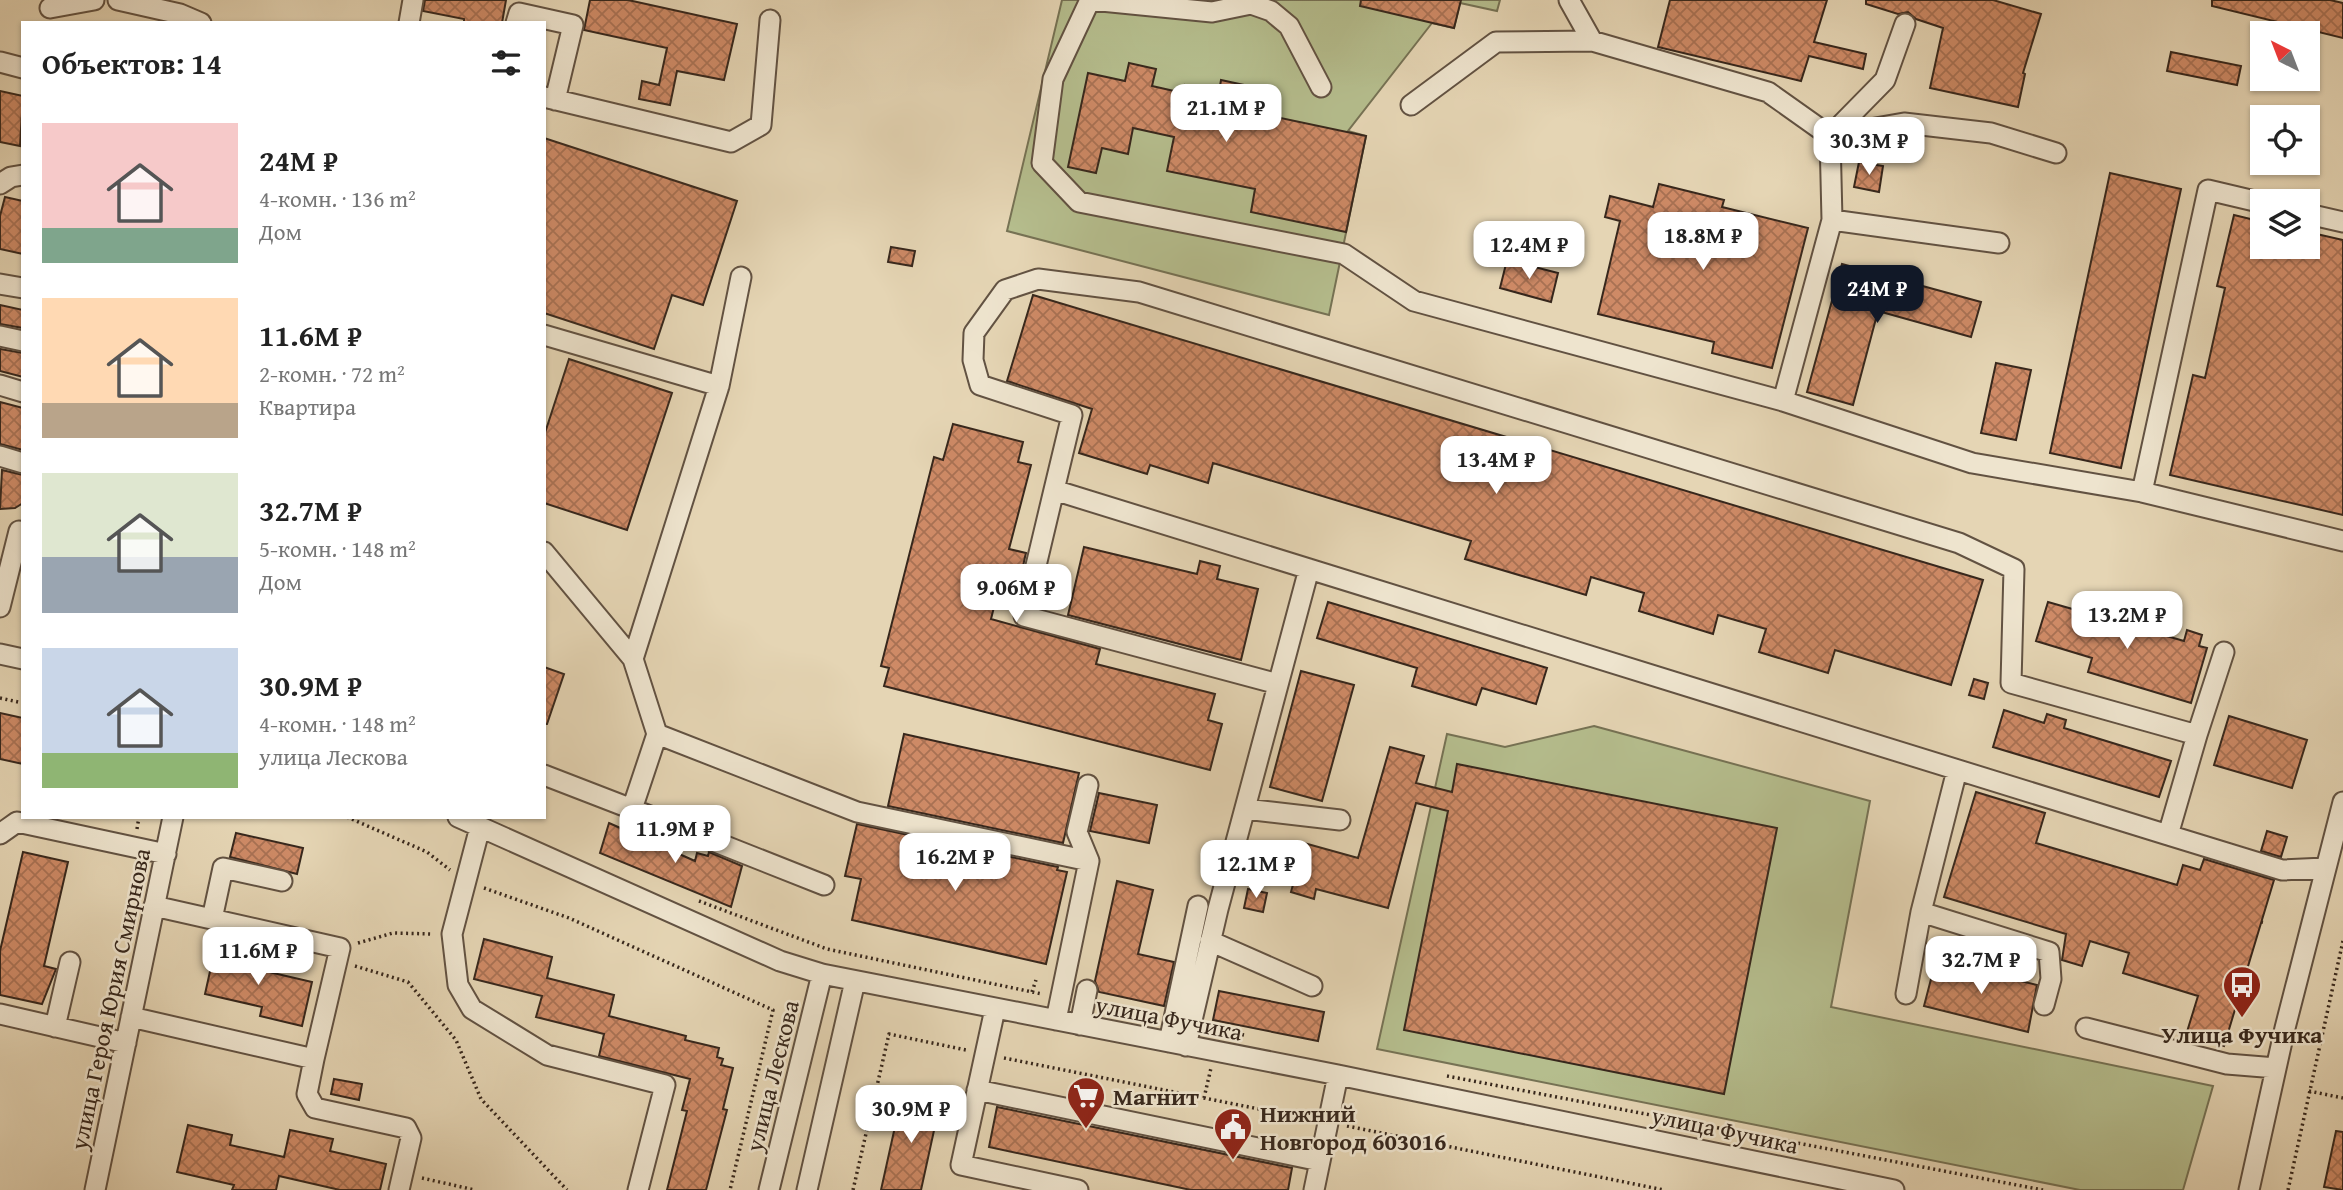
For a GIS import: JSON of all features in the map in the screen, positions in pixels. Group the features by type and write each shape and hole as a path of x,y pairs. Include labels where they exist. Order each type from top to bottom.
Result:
{"street":[{"path":"50,8 94,0"},
{"path":"118,0 180,14 196,21"},
{"path":"409,21 413,0"},
{"path":"1321,87 1289,26 1271,11 1251,4 1212,12 1091,0 1053,79 1042,163 1079,202 1344,254 1414,301 1783,401 1972,463 2142,492 2343,541"},
{"path":"1569,0 1592,41"},
{"path":"517,21 519,13 573,25 550,99 731,142 761,125 770,20"},
{"path":"1783,401 1832,220 1830,136 1885,80 1905,24"},
{"path":"1411,105 1496,42 1592,41 1768,92 1830,136 1905,123 1991,133 2056,153"},
{"path":"0,62 21,67"},
{"path":"0,184 11,177 21,175"},
{"path":"2142,492 2208,190 2250,200"},
{"path":"2320,217 2343,222"},
{"path":"1832,220 1999,243"},
{"path":"633,659 719,386 741,277"},
{"path":"1278,684 1024,616 1072,415 980,385 973,360 974,333 1005,290 1038,279 1139,292 1959,543 2014,569 2011,683 2197,735"},
{"path":"0,284 21,288"},
{"path":"0,336 21,341"},
{"path":"546,336 719,386"},
{"path":"0,385 21,391"},
{"path":"0,456 21,462"},
{"path":"1054,490 2282,870 2325,868"},
{"path":"0,607 19,531 21,532"},
{"path":"546,554 633,659 657,734 632,809"},
{"path":"1178,1044 1210,941 1309,569"},
{"path":"2168,835 2224,652"},
{"path":"0,654 21,659"},
{"path":"657,734 856,812 1089,861"},
{"path":"1906,994 1921,912 1957,769"},
{"path":"546,776 824,885"},
{"path":"1056,1020 1089,861 1077,832 1088,785"},
{"path":"2249,1190 2276,1068 2343,802"},
{"path":"1245,809 1340,820"},
{"name":"улица Героя Юрия Смирнова","path":"94,1190 173,819"},
{"name":"улица Фучика","path":"463,819 780,961 822,974 1338,1075 1894,1190"},
{"path":"0,834 17,822 166,854"},
{"path":"481,827 452,934 458,985 472,1009 547,1055 665,1085 638,1190"},
{"path":"212,919 223,868 282,881"},
{"path":"155,906 340,948 307,1094 315,1108 406,1128 411,1138 401,1182"},
{"path":"1178,1044 1198,906"},
{"path":"1921,912 2049,952 2051,979 2043,1005"},
{"path":"1210,941 1312,986"},
{"path":"55,1027 70,962"},
{"name":"улица Лескова","path":"769,1190 822,974"},
{"path":"807,1190 855,981"},
{"path":"1080,1025 1087,989"},
{"path":"995,1009 961,1166 1078,1190"},
{"path":"0,1014 126,1043"},
{"path":"131,1017 314,1059"},
{"path":"2086,1028 2227,1064 2276,1068"},
{"path":"1314,1190 1338,1075"},
{"path":"977,1090 1320,1161"}],"path":[{"path":"0,698 21,703"},
{"path":"352,819 427,852 466,882 569,918 773,1010 730,1190"},
{"path":"690,897 827,949 1061,997"},
{"path":"452,934 393,933 340,948 344,958 355,967 408,982 433,1008 456,1040 481,1099 567,1190"},
{"path":"2288,1190 2343,941"},
{"path":"1032,992 1036,980"},
{"path":"853,1190 889,1034 1664,1190"},
{"path":"1441,1074 2043,1190"},
{"path":"2309,1091 2343,1098"},
{"path":"401,1182 475,1190"}],"green space":[{"path":"1062,0 1500,0 1497,11 1460,3 1454,28 1432,23 1348,131 1366,136 1329,315 1007,231"},
{"path":"1594,726 1870,801 1831,1007 2213,1086 2183,1190 2080,1190 1377,1049 1447,734 1505,747"}],"building":[{"path":"425,0 506,0 502,21 464,21 423,11"},
{"path":"590,0 628,0 737,24 724,80 677,71 670,105 639,99 642,81 659,85 667,48 584,30"},
{"path":"1361,0 1461,0 1454,28 1360,6"},
{"path":"1670,0 1827,0 1814,42 1866,54 1863,69 1809,56 1801,81 1658,47"},
{"path":"1866,0 1993,0 2041,14 2023,73 2025,74 2018,107 1930,88 1943,28 1916,19 1908,12 1898,14 1866,4"},
{"path":"2212,0 2330,0 2343,3 2343,38 2320,32 2320,21 2273,21 2212,6"},
{"path":"2171,52 2241,66 2237,85 2167,71"},
{"path":"1129,63 1156,69 1152,86 1183,93 1185,85 1219,92 1221,80 1258,88 1256,99 1274,103 1271,116 1366,136 1346,232 1251,212 1255,189 1167,171 1174,137 1133,128 1128,154 1102,148 1096,173 1068,167 1088,73 1125,81"},
{"path":"0,91 21,96 21,129 20,146 0,142"},
{"path":"546,139 737,201 703,305 672,295 654,349 546,314"},
{"path":"1859,162 1883,166 1879,192 1854,187"},
{"path":"2110,173 2181,189 2121,468 2050,453"},
{"path":"1659,184 1724,200 1722,207 1808,228 1772,368 1712,353 1714,342 1598,314 1620,221 1605,217 1610,196 1653,207"},
{"path":"5,197 21,201 21,254 0,249 0,216"},
{"path":"2234,215 2250,219 2250,259 2320,259 2320,235 2343,240 2343,515 2170,475 2193,375 2205,378 2225,288 2217,286"},
{"path":"891,247 915,251 912,266 888,262"},
{"path":"1507,260 1558,273 1551,302 1500,288"},
{"path":"1842,264 1981,302 1971,337 1878,311 1853,405 1807,392"},
{"path":"1033,295 1983,580 1951,685 1835,650 1828,673 1759,652 1766,629 1718,615 1713,634 1639,611 1644,593 1591,577 1586,595 1465,559 1471,541 1213,463 1208,483 1150,465 1147,474 1079,453 1092,409 1007,381"},
{"path":"0,305 21,310 21,328 0,324"},
{"path":"0,349 21,353 21,376 0,371"},
{"path":"569,359 672,393 627,530 546,504 546,430"},
{"path":"1996,363 2031,370 2016,440 1981,433"},
{"path":"0,402 21,407 21,449 0,444"},
{"path":"953,424 1023,442 1018,462 1031,465 1009,549 1026,553 1022,571 1004,567 991,619 1100,649 1096,664 1215,694 1208,720 1222,724 1210,770 884,686 889,668 881,666 934,457 943,460"},
{"path":"2,470 21,475 21,504 15,508 0,509"},
{"path":"1084,547 1197,574 1200,561 1220,566 1217,579 1258,589 1241,660 1068,615"},
{"path":"1328,602 1547,668 1536,704 1482,688 1476,705 1412,686 1417,668 1317,638"},
{"path":"2048,602 2184,641 2187,630 2202,635 2199,646 2207,648 2191,703 2088,672 2092,658 2036,641"},
{"path":"546,668 564,674 546,724"},
{"path":"1301,671 1354,685 1322,801 1270,787"},
{"path":"1974,679 1988,683 1984,699 1969,695"},
{"path":"2004,710 2044,723 2047,714 2066,720 2064,728 2171,761 2159,797 1993,747"},
{"path":"0,713 21,718 21,764 0,759"},
{"path":"2229,716 2307,740 2292,788 2214,765"},
{"path":"904,734 1079,773 1063,843 888,806"},
{"path":"1390,747 1424,756 1416,783 1452,792 1457,764 1777,828 1724,1094 1404,1030 1448,811 1416,803 1388,908 1316,889 1314,899 1291,892 1304,843 1358,858"},
{"path":"1976,792 2045,813 2036,843 2177,885 2183,865 2200,870 2204,859 2274,880 2224,1046 2186,1035 2198,996 2123,973 2129,953 2090,941 2082,966 2062,960 2066,934 1944,897"},
{"path":"1099,793 1157,805 1149,843 1090,831"},
{"path":"609,823 695,861 697,853 708,856 709,852 742,866 731,907 600,853"},
{"path":"857,824 1058,867 1057,870 1067,872 1046,964 852,920 861,879 845,876"},
{"path":"2267,831 2287,837 2281,857 2261,851"},
{"path":"236,833 303,848 297,874 230,857"},
{"path":"23,852 68,862 44,966 56,969 42,1004 0,995 0,951"},
{"path":"1117,881 1153,890 1138,954 1174,962 1164,1006 1099,992 1095,981"},
{"path":"1248,889 1267,893 1263,912 1244,908"},
{"path":"484,939 552,957 547,978 614,995 609,1016 686,1036 685,1040 719,1048 717,1057 723,1059 721,1065 733,1068 723,1109 727,1110 706,1190 667,1190 687,1111 682,1110 690,1079 599,1056 604,1034 536,1017 542,996 474,979"},
{"path":"215,949 258,958 256,969 312,982 302,1026 260,1016 262,1007 205,994"},
{"path":"1936,960 2037,985 2028,1032 1924,1006"},
{"path":"1219,991 1324,1012 1318,1041 1213,1020"},
{"path":"334,1079 362,1084 359,1100 331,1094"},
{"path":"902,1095 940,1103 921,1190 881,1190"},
{"path":"997,1107 1292,1168 1288,1190 1191,1190 989,1147"},
{"path":"188,1125 232,1135 230,1145 284,1157 290,1130 333,1139 330,1151 386,1164 380,1190 340,1190 279,1176 276,1190 232,1190 234,1185 177,1172"},
{"path":"2336,1131 2343,1132 2343,1190 2324,1187"}],"place":[{"name":"Улица Фучика","path":"2242,1019"},
{"name":"Магнит","path":"1086,1130"},
{"name":"Нижний Новгород 603016","path":"1233,1161"}]}
